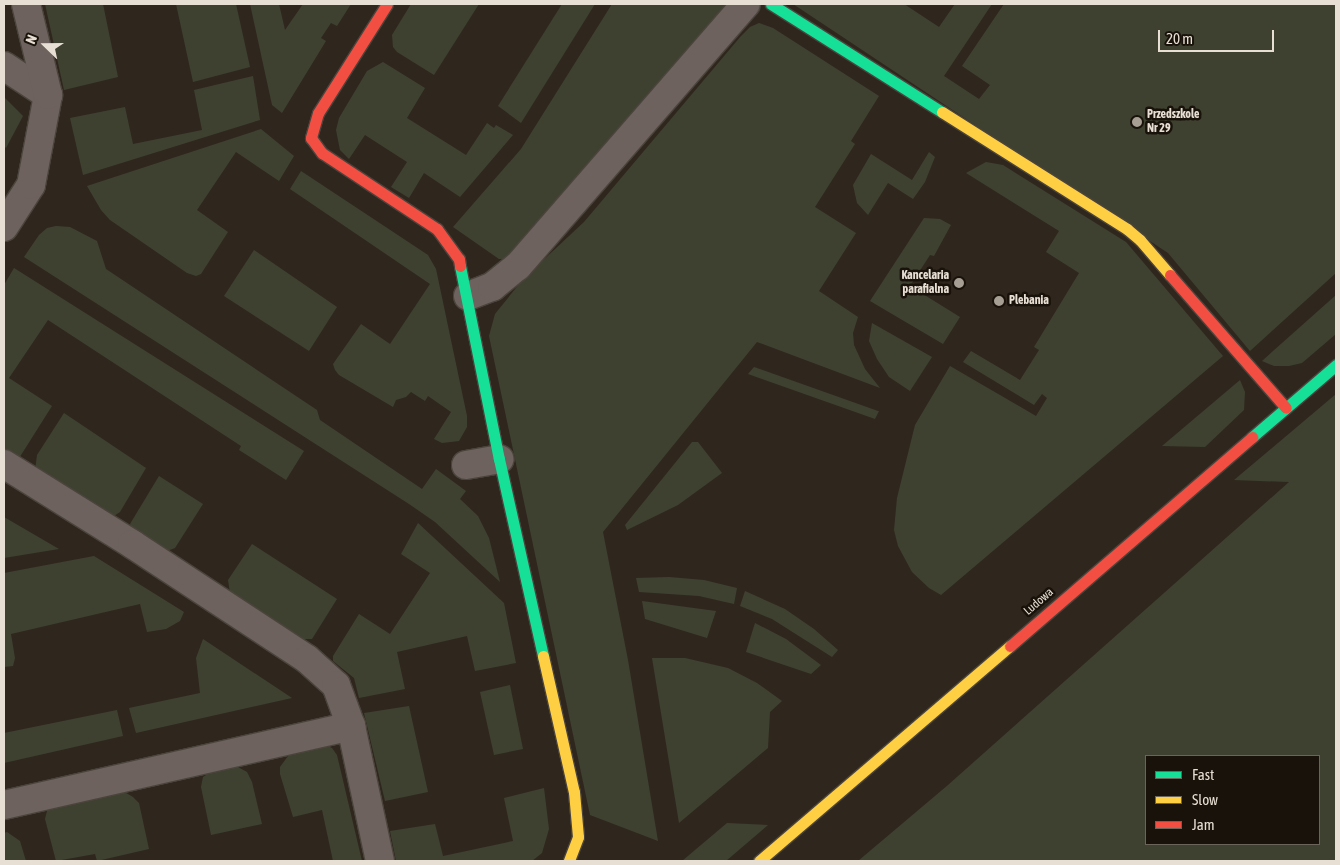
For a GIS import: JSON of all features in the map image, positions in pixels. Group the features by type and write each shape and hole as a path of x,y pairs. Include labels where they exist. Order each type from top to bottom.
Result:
{"street":[{"path":"4,227 31,185 48,95 26,4"},
{"path":"387,4 318,113 311,138 322,153 437,229 460,259 500,459 574,792 578,837 569,861"},
{"path":"468,296 492,287 518,266 746,4"},
{"path":"771,4 1127,229 1140,240 1286,408"},
{"path":"4,66 48,95"},
{"name":"Ludowa","path":"759,861 1336,365"},
{"path":"466,465 500,459"},
{"path":"4,464 307,659 336,684 351,726 380,861"},
{"path":"4,805 351,726"}],"green space":[{"path":"45,4 103,4 118,77 64,90"},
{"path":"176,4 236,4 250,67 193,82"},
{"path":"250,4 279,4 285,30 303,4 351,4 337,26 331,23 321,38 326,41 282,113 272,105"},
{"path":"411,4 479,4 434,75 397,52 393,47 392,35"},
{"path":"562,4 595,4 521,123 498,106"},
{"path":"612,4 726,4 509,259 499,259 453,227 521,149"},
{"name":"Przedszkole Nr 29","path":"793,4 904,4 939,27 955,4 992,4 944,76 979,99 990,85 962,66 1004,4 1336,4 1336,273 1250,351 1168,253"},
{"path":"759,23 773,28 879,96 851,141 855,144 815,207 856,233 819,291 858,317 853,333 854,345 865,369 880,388 757,342 603,532 628,660 658,841 590,815 489,336 495,314 524,278 584,222 741,36 750,27"},
{"path":"383,62 425,88 407,118 466,155 487,123 494,128 496,125 513,135 460,197 424,173 409,198 391,187 407,162 365,135 349,159 340,150 336,130 339,118 367,71"},
{"path":"253,76 260,120 83,175 70,118 125,107 133,144 202,130 194,90"},
{"path":"4,97 23,116 6,148 4,146"},
{"path":"261,129 294,156 279,181 236,152 197,210 228,232 201,274 196,276 187,273 110,220 101,210 87,186"},
{"path":"929,152 935,157 925,182 913,199 888,183 868,215 857,203 853,185 871,154 912,180"},
{"path":"986,162 1003,165 1126,242 1223,356 941,595 929,588 912,572 898,546 894,530 897,498 915,425 950,366 1036,416 1047,398 1042,394 1034,405 963,362 971,351 1020,380 1039,350 1034,347 1079,273 1046,252 1059,231 966,173"},
{"path":"301,171 428,255 436,269 467,416 467,427 459,441 442,443 434,439 451,412 428,396 425,401 411,392 406,397 396,400 393,407 339,375 335,370 333,364 361,324 390,344 430,284 290,189"},
{"path":"924,218 940,219 951,225 934,256 930,255 910,286 960,317 943,344 870,301"},
{"path":"56,226 70,227 97,241 106,269 317,410 320,420 422,489 436,469 466,491 460,499 478,516 489,538 500,582 435,522 409,504 24,257 39,235 47,228"},
{"path":"254,250 337,307 309,351 224,296"},
{"path":"14,268 304,451 286,480 239,450 241,446 48,320 9,378 52,406 16,463 4,455 4,285"},
{"path":"1336,295 1336,334 1302,363 1289,366 1274,366 1262,361"},
{"path":"872,323 932,357 910,391 889,377 877,359 869,341"},
{"path":"754,367 879,411 875,419 748,374"},
{"path":"1240,380 1245,392 1244,410 1205,447 1162,446"},
{"path":"1336,394 1336,861 858,861 948,785 1289,482 1234,480"},
{"path":"64,413 146,468 120,512 114,516 107,516 35,471 37,455"},
{"path":"692,442 698,442 722,473 678,505 627,530 625,525"},
{"path":"159,476 203,504 175,548 167,551 132,531 130,524"},
{"path":"4,517 59,549 4,558"},
{"path":"418,523 504,603 516,663 475,671 467,636 397,652 405,689 359,698 354,678 333,661 333,656 359,614 390,634 430,573 401,554"},
{"path":"252,544 337,599 312,639 298,639 230,593 228,580"},
{"path":"94,556 184,612 180,621 166,629 147,632 140,604 11,634 15,658 13,666 4,667 4,573"},
{"path":"669,577 704,580 737,588 734,604 699,596 639,592 636,578"},
{"path":"745,591 785,609 814,629 838,650 832,657 772,619 740,606"},
{"path":"642,601 716,611 707,638 645,619"},
{"path":"755,623 786,639 821,665 811,674 746,652"},
{"path":"203,639 292,698 136,733 129,708 200,693 196,658"},
{"path":"652,658 685,658 728,668 757,683 782,701 770,712 768,748 679,823"},
{"path":"510,685 523,749 494,755 480,692"},
{"path":"409,706 428,792 385,801 364,713"},
{"path":"117,710 123,736 4,763 4,733"},
{"path":"326,745 332,748 337,755 362,861 333,861 322,810 293,817 280,774 280,767 291,752"},
{"path":"236,766 247,772 252,782 262,824 211,835 201,787 203,777 212,771"},
{"path":"544,788 549,829 542,853 532,861 396,861 390,831 435,824 443,856 513,841 504,798"},
{"path":"121,790 139,803 149,849 97,861 95,854 56,861 45,819 47,811 54,806"},
{"path":"727,823 768,825 726,861 682,861"},
{"path":"7,832 20,841 26,861 4,861 4,833"}],"traffic: fast":[{"path":"771,4 942,112"},
{"path":"460,266 499,459 543,656"},
{"path":"1252,437 1336,365"}],"traffic: slow":[{"path":"942,112 1127,229 1140,240 1170,275"},
{"path":"759,861 1010,646"},
{"path":"543,656 574,792 578,837 569,861"}],"traffic: jam":[{"path":"387,4 318,113 311,138 322,153 437,229 459,259 460,266"},
{"path":"1170,275 1286,408"},
{"path":"1010,646 1252,437"}],"place":[{"name":"Przedszkole Nr 29","path":"1137,122"},
{"name":"Kancelaria parafialna","path":"959,283"},
{"name":"Plebania","path":"999,301"}]}
